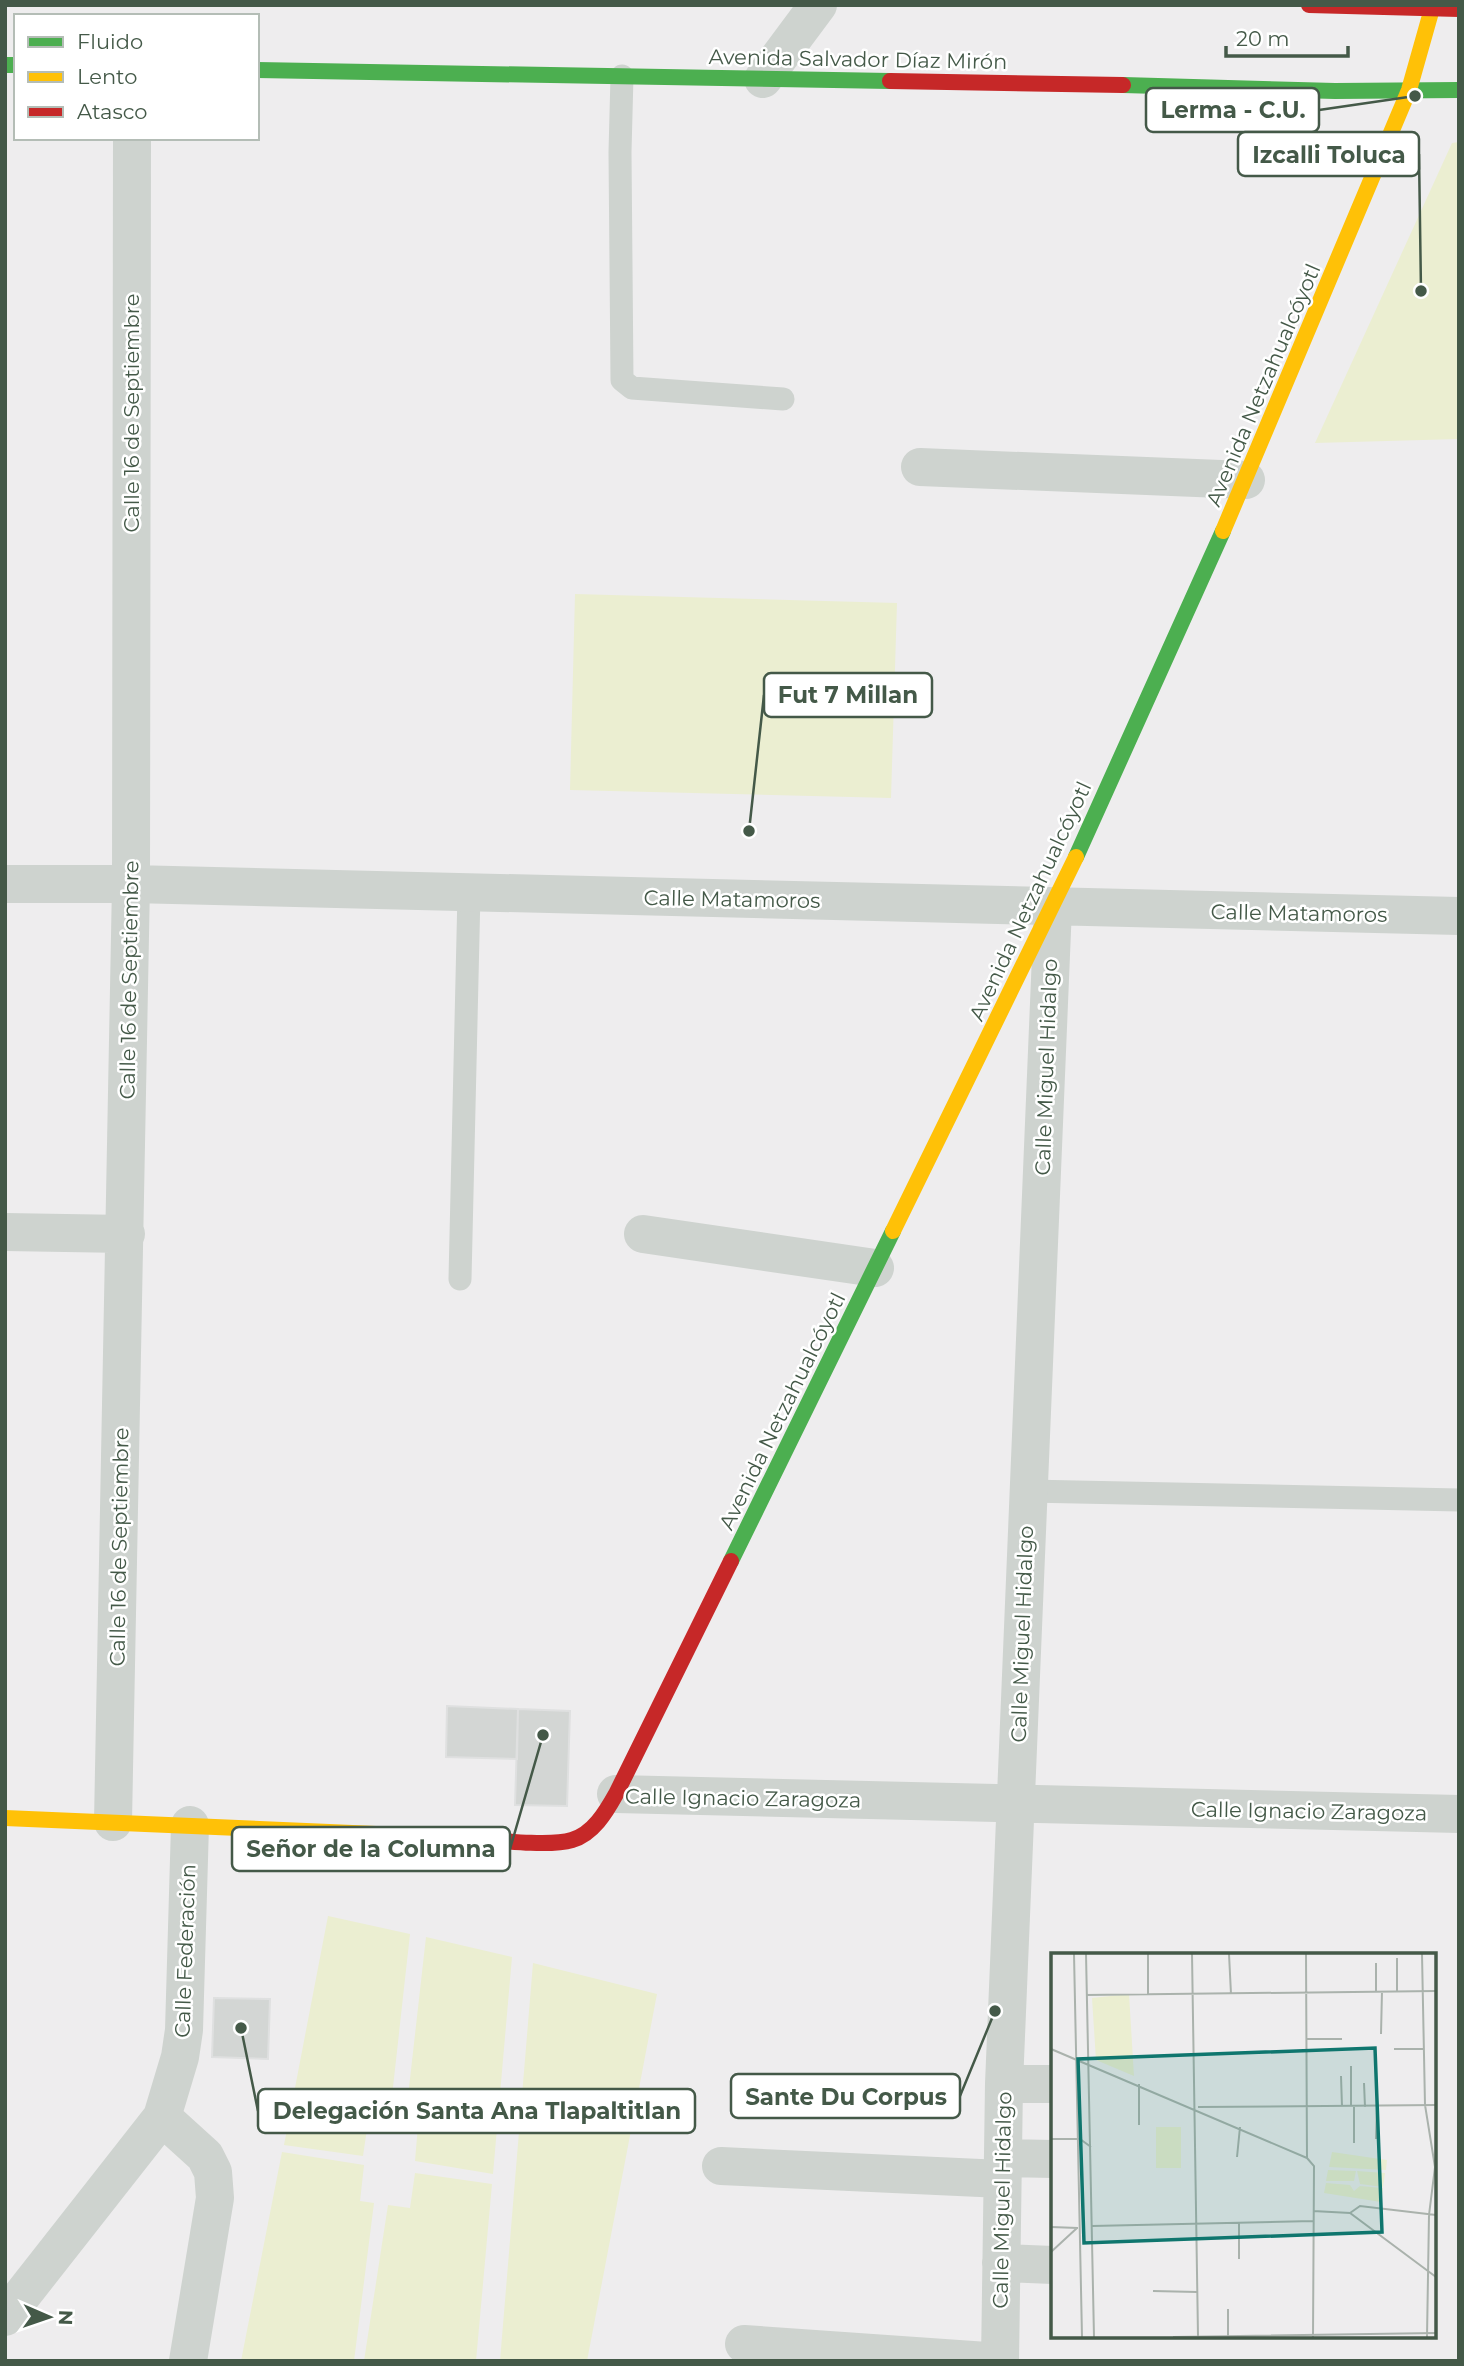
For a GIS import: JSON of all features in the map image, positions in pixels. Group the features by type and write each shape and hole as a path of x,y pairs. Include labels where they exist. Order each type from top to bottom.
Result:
{"street":[{"path":"763,79 818,5"},
{"path":"1309,5 1459,9"},
{"name":"Avenida Netzahualcóyotl","path":"616,1794 1053,907 1246,481 1409,90 1432,7"},
{"name":"Avenida Salvador Díaz Mirón","path":"259,70 1088,84 1335,91 1459,90"},
{"name":"Calle 16 de Septiembre","path":"113,1822 131,884 132,140"},
{"path":"920,467 1246,481"},
{"name":"Calle Matamoros","path":"5,884 131,884 1459,916"},
{"name":"Calle Miguel Hidalgo","path":"1000,2361 1004,2084 1053,907"},
{"path":"5,1232 126,1234"},
{"path":"643,1234 876,1268"},
{"name":"Calle Ignacio Zaragoza","path":"5,1818 550,1842 573,1839 589,1830 602,1818 616,1794 1459,1814"},
{"name":"Calle Federación","path":"162,2117 180,2057 184,2030 190,1825"},
{"path":"1004,2084 1051,2084"},
{"path":"5,2317 162,2117 205,2155 213,2172 215,2198 188,2361"},
{"path":"721,2166 1003,2168 1051,2159"},
{"path":"1001,2263 1051,2265"},
{"path":"744,2344 987,2361"}],"lane":[{"path":"622,76 622,380 632,388 783,399"},
{"path":"460,1279 469,893"},
{"path":"1028,1491 1459,1500"}],"green space":[{"path":"1459,142 1459,439 1315,443 1452,143"},
{"path":"575,594 897,603 891,798 570,790"},
{"path":"328,1916 410,1934 389,2123 368,2122 363,2156 284,2145"},
{"path":"426,1937 512,1957 493,2174 415,2161 418,2125 405,2123"},
{"path":"533,1963 657,1994 587,2361 500,2361"},
{"path":"282,2152 364,2165 360,2201 374,2203 354,2361 241,2361"},
{"path":"415,2173 492,2184 476,2361 364,2361 388,2205 410,2208"}],"building":[{"path":"447,1706 518,1709 517,1759 446,1757"},
{"path":"518,1709 570,1711 567,1806 515,1805"},
{"path":"214,1998 270,1999 268,2059 212,2057"}],"traffic: fast":[{"path":"5,65 14,65"},
{"path":"259,70 890,81"},
{"path":"1123,85 1335,91 1459,90"},
{"path":"1076,857 1223,531"},
{"path":"731,1561 893,1231"}],"traffic: slow":[{"path":"1223,531 1409,90 1433,5"},
{"path":"893,1231 1076,857"},
{"path":"5,1818 469,1838"}],"traffic: jam":[{"path":"1309,5 1459,9"},
{"path":"890,81 1123,85"},
{"path":"469,1838 550,1843 572,1840 593,1828 616,1794 731,1561"}],"place":[{"name":"Lerma - C.U.","path":"1415,96"},
{"name":"Izcalli Toluca","path":"1421,291"},
{"name":"Fut 7 Millan","path":"749,831"},
{"name":"Señor de la Columna","path":"543,1735"},
{"name":"Sante Du Corpus","path":"995,2011"},
{"name":"Delegación Santa Ana Tlapaltitlan","path":"241,2028"}]}
